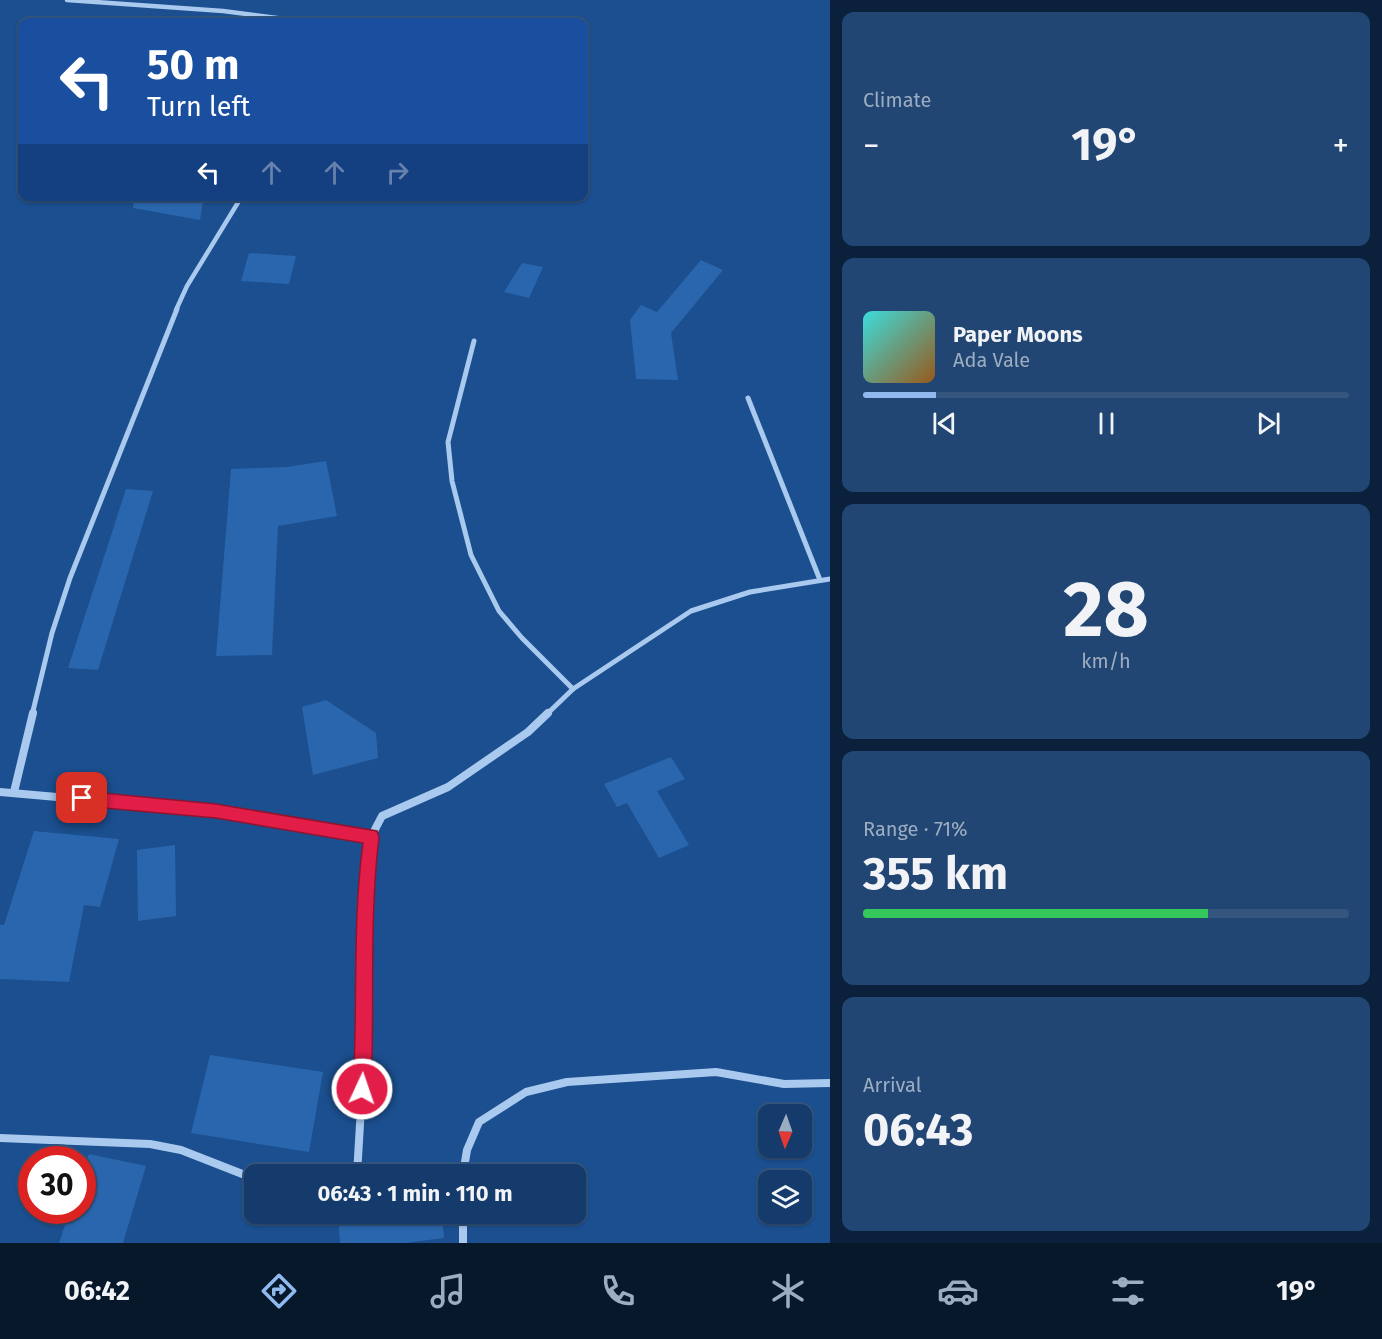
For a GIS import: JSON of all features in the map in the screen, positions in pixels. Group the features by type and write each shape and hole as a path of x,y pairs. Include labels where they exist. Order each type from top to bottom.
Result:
{"street":[{"path":"67,0 222,11 277,18"},
{"path":"14,792 52,633 70,578 166,333 187,286 239,201"},
{"path":"474,341 448,442 452,481 471,555 499,611 522,638 573,689"},
{"path":"748,398 820,580"},
{"path":"358,1164 366,1025 365,888 371,837 382,816 448,787 528,732 573,689 691,611 750,592 830,579"},
{"path":"0,792 216,811 371,837"},
{"path":"464,1164 467,1150 479,1122 526,1092 567,1082 716,1072 784,1084 830,1083"},
{"path":"0,1138 150,1144 181,1150 244,1175"},
{"path":"463,1224 463,1243"}],"building":[{"path":"134,201 203,201 200,220 133,208"},
{"path":"249,253 296,256 289,284 241,281"},
{"path":"701,260 723,270 671,333 678,380 636,379 630,320 641,305 657,312"},
{"path":"522,263 543,267 529,298 504,292"},
{"path":"326,461 337,516 278,526 272,655 216,656 231,469 287,467"},
{"path":"126,489 153,491 98,670 68,668"},
{"path":"326,700 376,733 378,758 313,775 302,707"},
{"path":"671,757 685,779 657,791 689,845 659,858 627,803 617,807 604,784"},
{"path":"34,831 119,839 100,907 84,905 69,982 0,979 0,925 4,925"},
{"path":"175,845 176,916 138,921 137,850"},
{"path":"210,1055 323,1072 309,1152 191,1133"},
{"path":"96,1155 146,1166 123,1243 59,1243 65,1224 96,1224"},
{"path":"338,1224 443,1224 444,1238 405,1243 340,1243"}],"route":[{"path":"82,798 216,811 371,837 365,888 366,1025 362,1089"}]}
